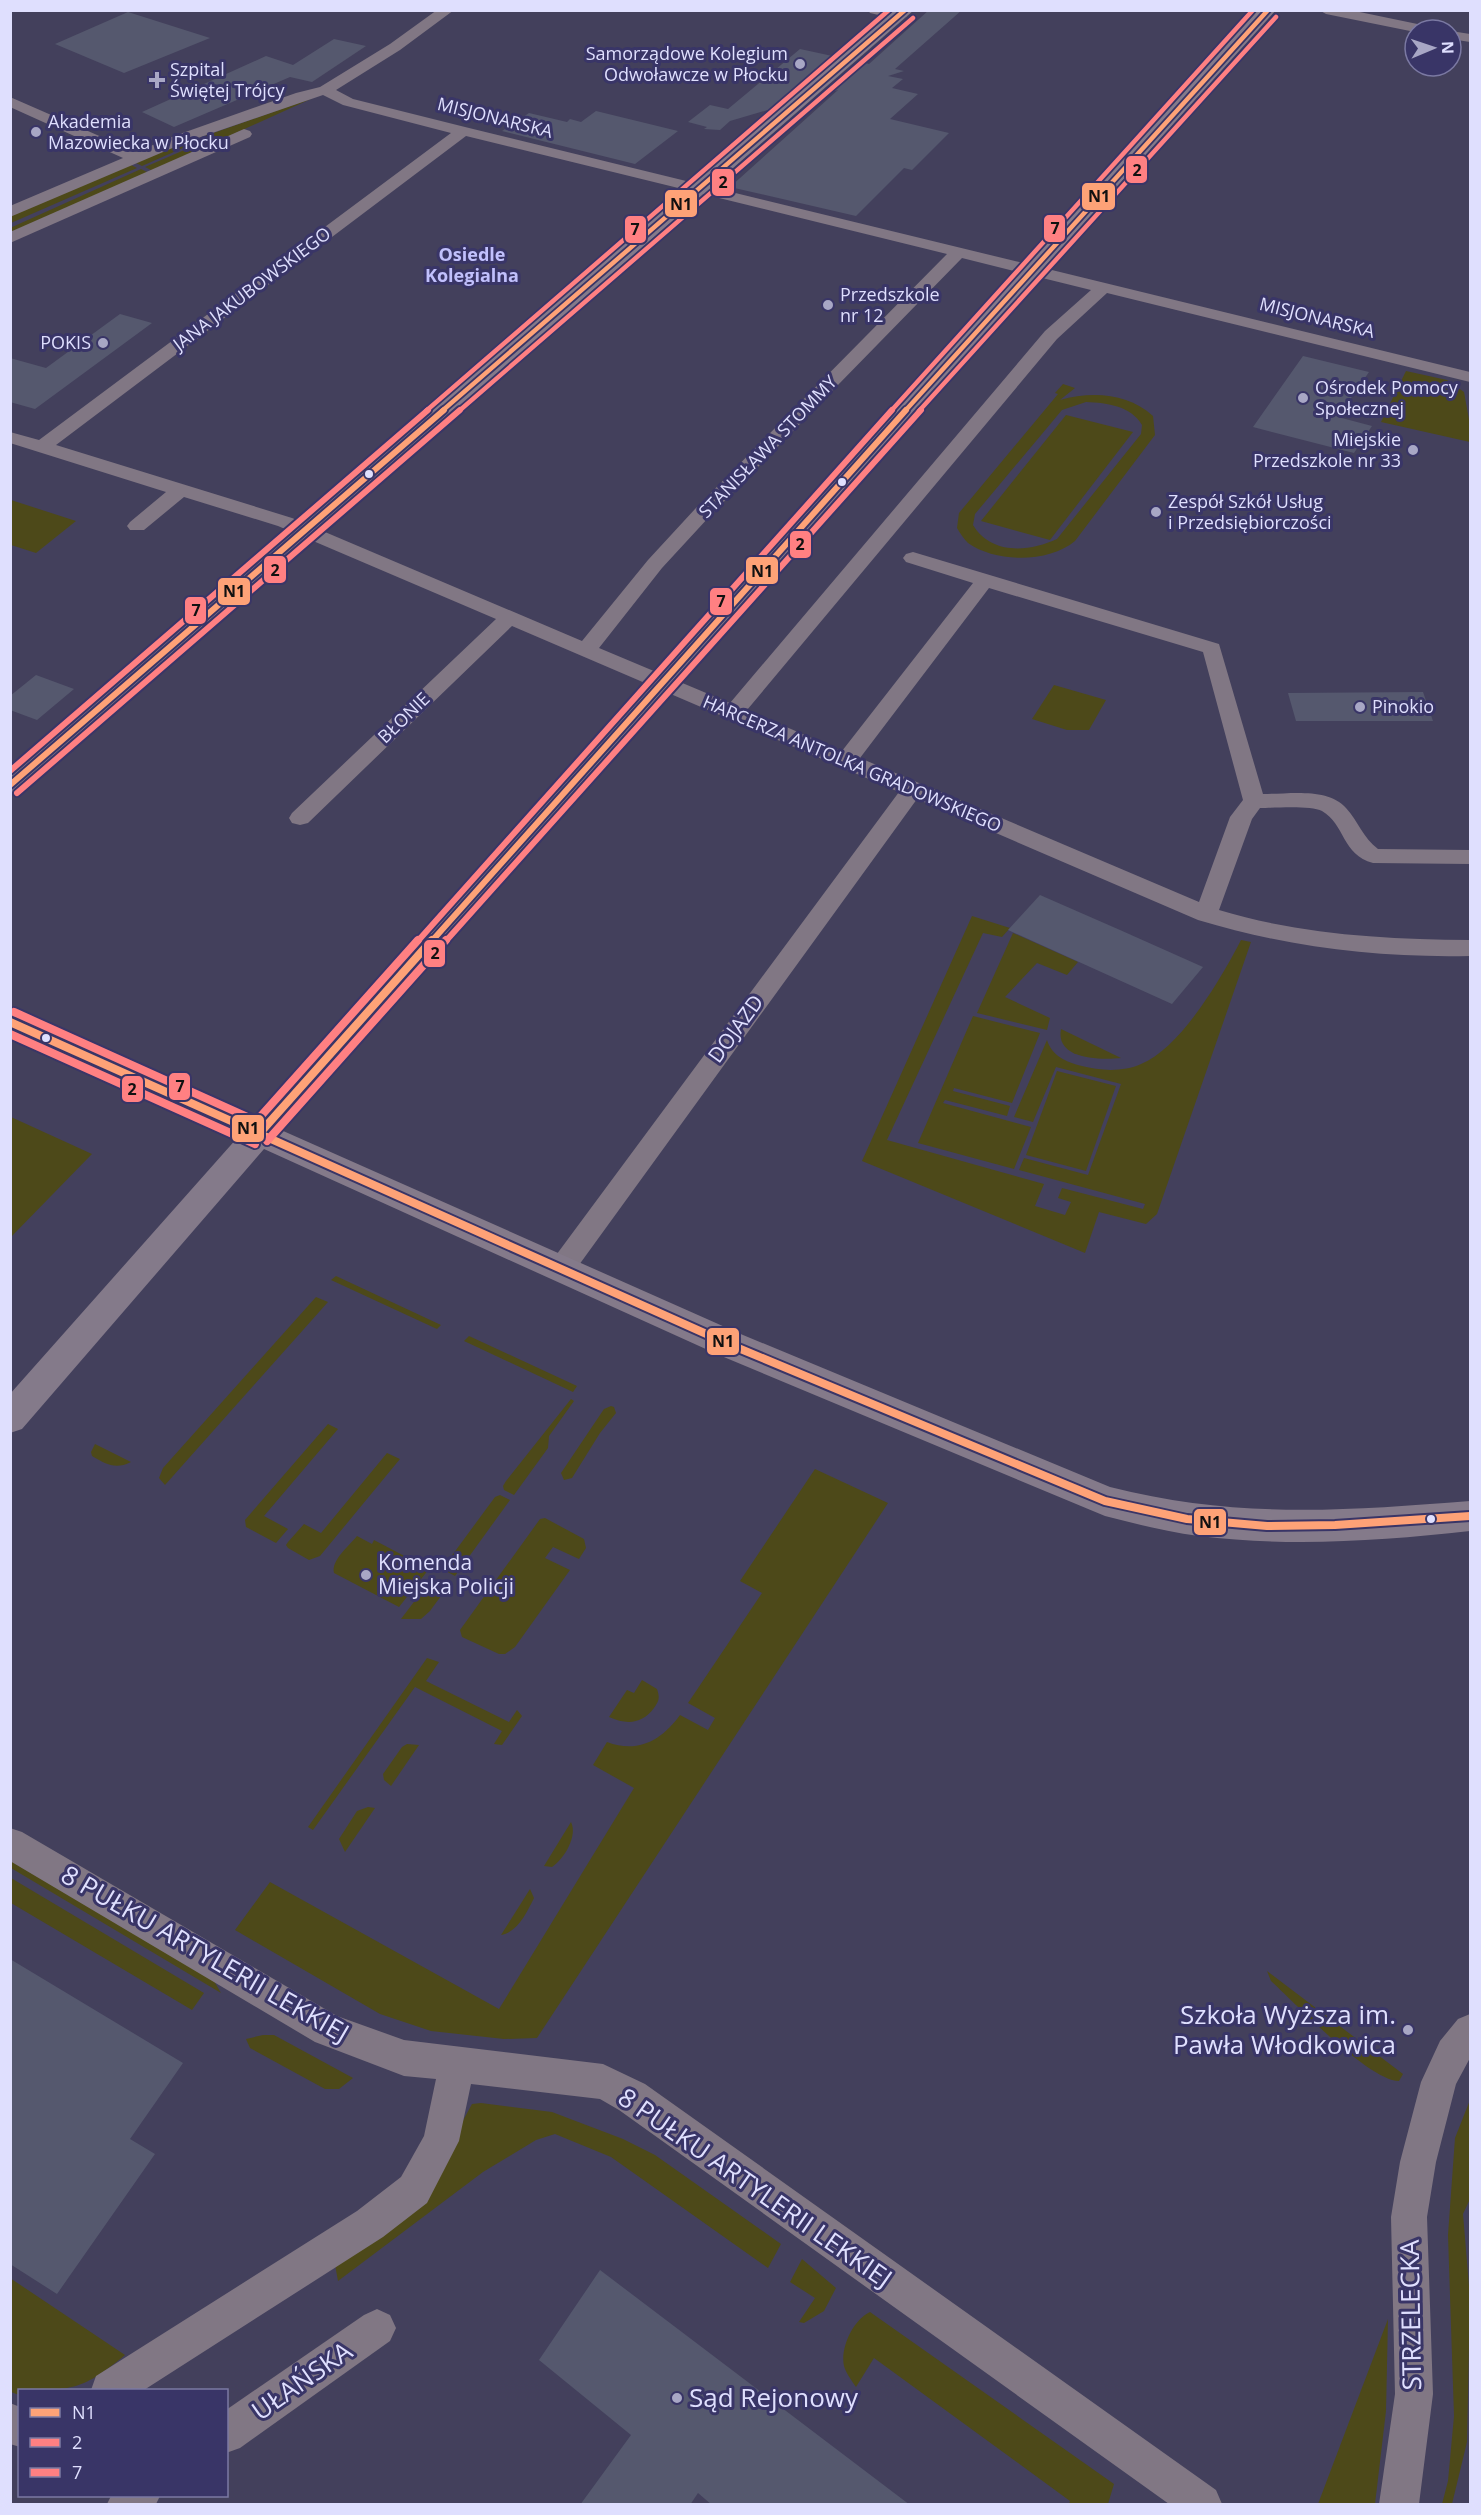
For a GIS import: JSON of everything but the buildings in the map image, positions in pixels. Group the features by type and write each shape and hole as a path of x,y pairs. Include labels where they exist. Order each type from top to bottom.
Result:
{"street":[{"path":"10,212 183,138 301,96 325,90 395,47 447,10"},
{"path":"875,10 903,13"},
{"path":"10,1419 259,1134 1032,269 1268,10"},
{"path":"1326,10 1403,25"},
{"path":"10,785 903,13"},
{"path":"10,238 307,106 321,98 325,90"},
{"name":"MISJONARSKA","path":"325,90 348,102 463,131 1467,375"},
{"path":"10,101 136,158"},
{"name":"JANA JAKUBOWSKIEGO","path":"41,447 463,131"},
{"path":"183,138 203,142 209,149"},
{"name":"STANISŁAWA STOMMY","path":"586,650 655,564 702,513 959,252"},
{"path":"734,713 1052,335 1104,287"},
{"name":"HARCERZA ANTOLKA GRADOWSKIEGO","path":"10,437 285,522 1206,914 1243,926 1305,940 1373,946 1470,948"},
{"path":"137,526 180,490"},
{"path":"913,558 1212,648 1254,801"},
{"path":"846,760 985,580"},
{"name":"BŁONIE","path":"300,818 509,618"},
{"name":"DOJAZD","path":"561,1269 912,790"},
{"path":"1254,801 1320,802 1330,806 1338,813 1360,847 1373,856 1470,858"},
{"path":"1206,914 1241,817 1254,801"},
{"path":"10,1022 772,1362 1073,1489 1129,1508 1204,1523 1291,1529 1470,1516"},
{"name":"8 PUŁKU ARTYLERII LEKKIEJ","path":"10,1843 327,2030 404,2058 603,2082 632,2097 1203,2505"},
{"name":"STRZELECKA","path":"1399,2505 1414,2394 1409,2217 1427,2125 1439,2082 1452,2054 1470,2031"},
{"path":"113,2389 370,2224 414,2190 441,2141 457,2066"},
{"name":"UŁAŃSKA","path":"228,2433 377,2328"}],"shaded area":[{"path":"313,98 218,141 210,141 205,136"},
{"path":"185,142 197,144 200,149 153,171 145,167 189,148 185,147 142,166 134,162"},
{"path":"129,164 137,168 11,223 10,216"},
{"path":"141,169 149,173 11,235 10,228"},
{"path":"1406,371 1447,380 1464,392 1470,425 1470,442 1381,422"},
{"path":"1063,384 1075,388 1060,400 1085,395 1121,398 1143,408 1153,416 1155,435 1075,541 1064,548 1037,557 1007,557 980,550 968,543 957,528 959,513 1058,394 1055,393","holes":["1086,402 1118,407 1132,414 1142,425 1141,434 1057,539 1035,547 1023,548 1011,548 990,542 973,525 975,514 1062,410"]},
{"path":"1066,415 1133,432 1050,540 981,521"},
{"path":"11,500 76,521 36,553 11,545"},
{"path":"1054,685 1106,700 1089,730 1067,730 1032,719"},
{"path":"972,916 1010,928 1002,937 983,933 887,1140 1044,1184 1035,1206 1065,1215 1071,1202 1058,1198 1062,1188 1143,1209 1145,1204 1019,1170 1024,1158 1088,1175 1121,1084 1056,1067 1033,1122 1014,1117 1047,1040 1049,1046 1060,1058 1082,1066 1112,1070 1141,1064 1156,1056 1171,1043 1199,1010 1241,940 1251,942 1157,1214 1146,1224 1099,1212 1085,1253 862,1161"},
{"path":"1013,933 1078,962 1067,975 1037,963 1005,997 1050,1018 1047,1030 977,1013"},
{"path":"973,1016 1040,1033 1012,1103 954,1088 953,1091 1010,1106 1007,1116 945,1100 943,1103 1031,1127 1014,1169 918,1143"},
{"path":"1061,1029 1121,1058 1092,1058 1072,1052 1065,1047 1061,1039"},
{"path":"1057,1071 1116,1086 1086,1171 1026,1155"},
{"path":"11,1117 92,1154 11,1237"},
{"path":"336,1276 441,1325 437,1329 331,1280"},
{"path":"316,1297 328,1302 165,1485 159,1478 163,1468"},
{"path":"469,1336 577,1386 573,1392 464,1341"},
{"path":"571,1399 574,1401 549,1436 548,1448 514,1495 504,1490 503,1486 506,1481"},
{"path":"614,1407 616,1413 600,1433 572,1478 564,1480 561,1473 604,1409"},
{"path":"328,1424 338,1429 264,1516 288,1529 276,1543 246,1527 245,1520"},
{"path":"95,1444 131,1462 115,1466 92,1456 91,1452"},
{"path":"387,1453 400,1459 320,1556 309,1560 288,1548 286,1545 304,1524 321,1533"},
{"path":"815,1469 888,1503 537,2038 504,2039 431,2031 380,2014 235,1930 270,1882 499,2009 634,1788 593,1765 607,1742 629,1746 648,1742 657,1738 680,1715 708,1730 715,1718 688,1703 762,1593 740,1581"},
{"path":"500,1495 510,1500 455,1576 442,1569 495,1497"},
{"path":"545,1518 584,1539 586,1548 579,1559 553,1547 545,1558 570,1570 515,1647 505,1654 499,1654 462,1637 460,1630 540,1519"},
{"path":"357,1536 372,1544 374,1540 429,1569 399,1607 334,1573 338,1558"},
{"path":"432,1578 449,1585 430,1611 421,1619 401,1619"},
{"path":"427,1658 439,1662 426,1681 509,1722 517,1710 522,1716 502,1745 494,1744 502,1731 415,1687 313,1830 308,1827"},
{"path":"642,1680 657,1689 659,1697 654,1708 634,1722 609,1717 627,1690 634,1693"},
{"path":"407,1744 419,1745 391,1786 384,1780 383,1774 402,1747"},
{"path":"368,1807 375,1808 345,1852 339,1839 357,1811"},
{"path":"571,1822 573,1834 569,1847 552,1867 544,1866"},
{"path":"11,1861 214,1981 221,1993 11,1868"},
{"path":"11,1878 204,1993 192,2010 11,1903"},
{"path":"530,1889 534,1898 525,1915 517,1926 501,1935"},
{"path":"1267,1971 1403,2074 1399,2081 1386,2078 1352,2055 1271,1981"},
{"path":"274,2035 353,2078 339,2089 325,2089 250,2048 246,2039"},
{"path":"1470,2100 1470,2199 1463,2214 1470,2298 1467,2442 1452,2504 1442,2504 1448,2481 1454,2416 1448,2235 1455,2138"},
{"path":"481,2103 552,2112 623,2139 655,2155 781,2244 768,2268 611,2157 555,2134 536,2140 483,2172 338,2281 334,2259 459,2128 472,2104"},
{"path":"802,2259 836,2288 824,2311 804,2323 799,2322 815,2298 790,2282"},
{"path":"10,2278 125,2355 111,2367 77,2386 18,2389 18,2395 11,2392"},
{"path":"870,2312 1114,2484 1108,2504 1069,2504 1070,2501 874,2358 856,2387 844,2366 844,2351 853,2328"},
{"path":"1388,2319 1386,2411 1375,2504 1318,2504"}],"transit line":[{"name":"7","path":"10,771 889,10"},
{"name":"N1","path":"10,785 905,10"},
{"name":"7","path":"251,1127 1016,271 1253,10"},
{"name":"N1","path":"259,1134 1024,278 1268,10"},
{"name":"2","path":"267,1141 1032,285 1276,17"},
{"name":"2","path":"17,793 913,18"},
{"name":"7","path":"14,1012 263,1124"},
{"name":"N1","path":"10,1022 731,1345 1105,1501 1187,1519 1267,1526 1335,1525 1470,1516"},
{"name":"2","path":"10,1034 255,1144"}],"place":[{"name":"Samorządowe Kolegium Odwoławcze w Płocku","path":"800,64"},
{"name":"Szpital Świętej Trójcy","path":"157,80"},
{"name":"Akademia Mazowiecka w Płocku","path":"36,132"},
{"name":"Przedszkole nr 12","path":"828,305"},
{"name":"POKIS","path":"103,343"},
{"name":"Ośrodek Pomocy Społecznej","path":"1303,398"},
{"name":"Miejskie Przedszkole nr 33","path":"1413,450"},
{"name":"Zespół Szkół Usług i Przedsiębiorczości","path":"1156,512"},
{"name":"Pinokio","path":"1360,707"},
{"name":"Komenda Miejska Policji","path":"366,1575"},
{"name":"Szkoła Wyższa im. Pawła Włodkowica","path":"1408,2030"},
{"name":"Sąd Rejonowy","path":"677,2398"}],"district":[{"name":"Osiedle Kolegialna","path":"472,265"}]}
